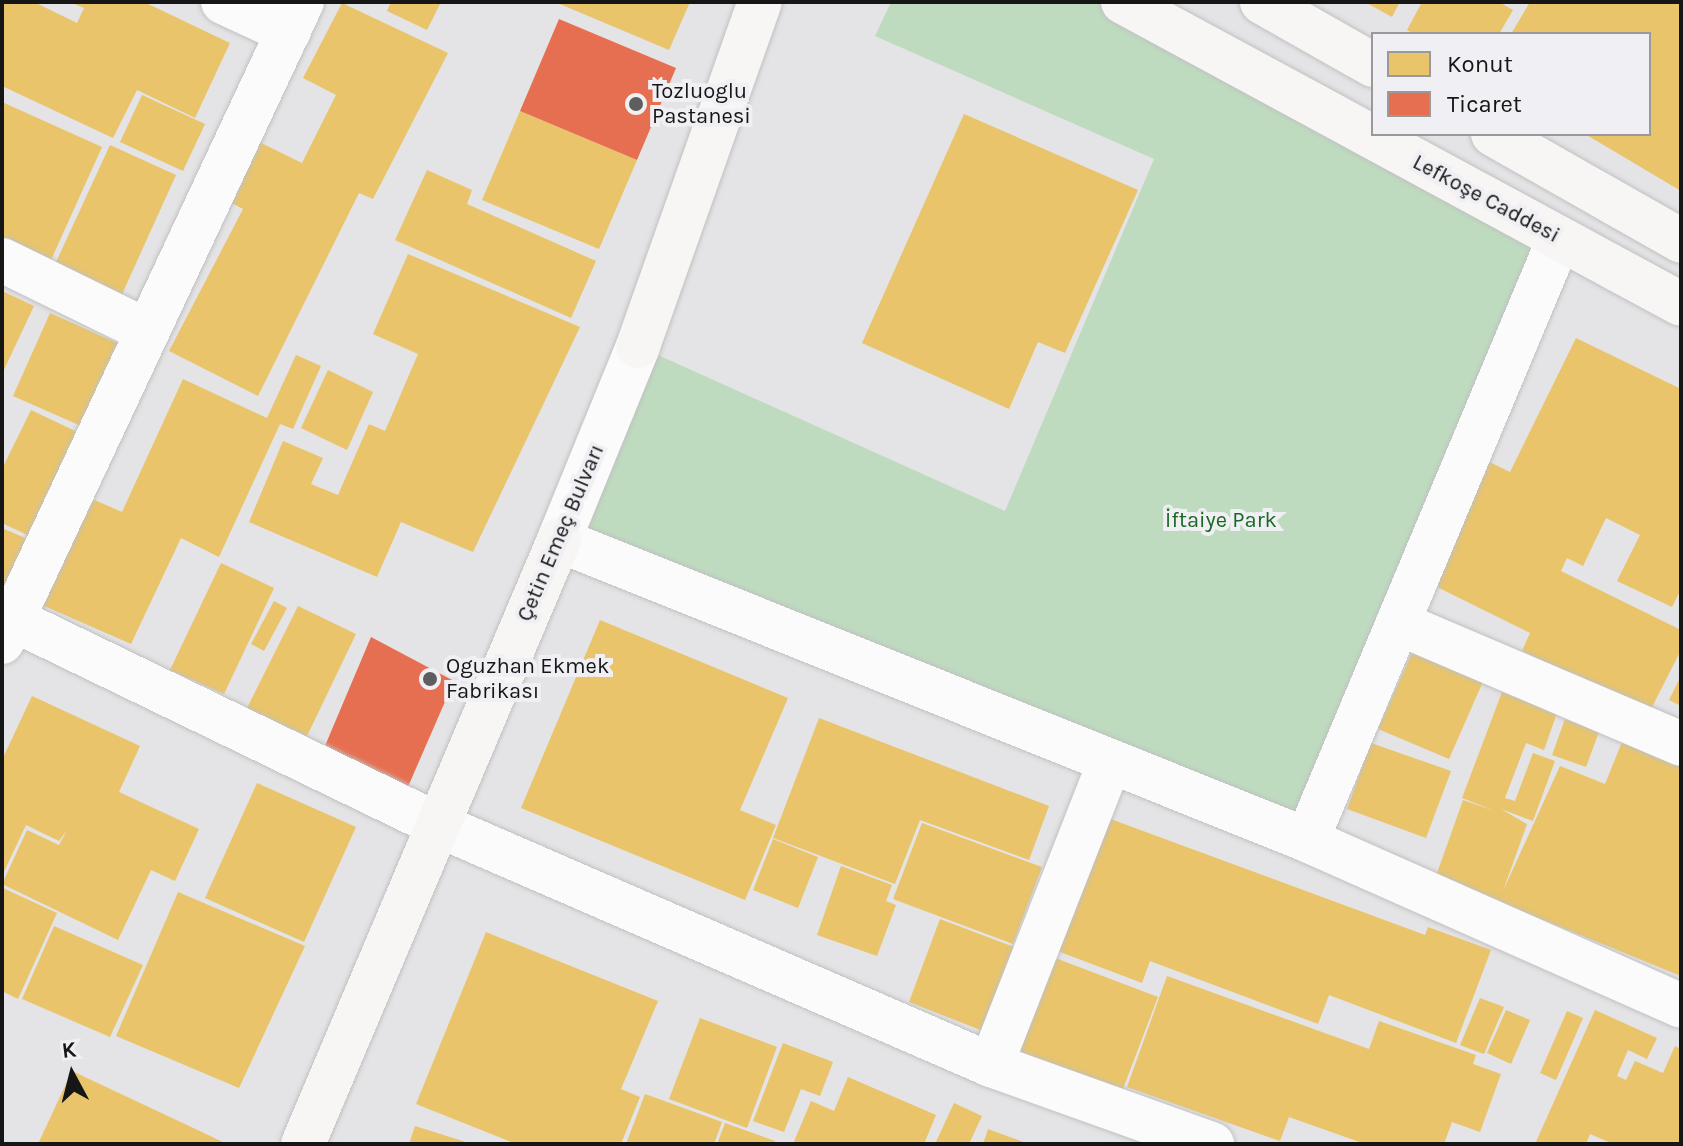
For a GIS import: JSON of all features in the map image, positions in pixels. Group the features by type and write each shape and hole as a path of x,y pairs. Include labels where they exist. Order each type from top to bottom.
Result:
{"main road":[{"name":"Çetin Emeç Bulvarı","path":"638,346 760,2"},
{"name":"Lefkoşe Caddesi","path":"1123,2 1681,304"},
{"path":"1262,2 1371,64"},
{"path":"1497,136 1681,241"},
{"name":"Çetin Emeç Bulvarı","path":"303,1144 559,540"}],"street":[{"path":"223,2 295,17 6,625 438,825 991,1065 1212,1144"},
{"path":"1307,840 1559,239"},
{"path":"2,260 147,331"},
{"name":"Çetin Emeç Bulvarı","path":"559,540 638,346"},
{"path":"559,540 1307,840 1681,1006"},
{"path":"1398,623 1681,744"},
{"path":"991,1065 1110,761"}],"green space":[{"name":"İftaiye Park","path":"891,2 1123,2 1559,239 1307,840 559,540 638,346 1005,511 1154,159 875,36"}],"building: Konut":[{"path":"2,2 34,2 77,23 84,8 70,2 144,2 230,43 195,118 137,90 113,138 2,86"},
{"path":"391,2 441,2 427,30 387,11"},
{"path":"555,2 690,2 669,50"},
{"path":"1365,2 1400,2 1392,17"},
{"path":"1422,2 1499,2 1513,10 1500,32 1407,30"},
{"path":"1530,2 1681,2 1681,191 1588,136 1651,136 1651,32 1512,32"},
{"path":"342,3 448,53 373,199 359,193 258,396 169,351 243,209 226,200 257,141 302,163 336,95 303,78"},
{"path":"142,95 205,124 183,171 120,142"},
{"path":"2,102 102,147 51,260 2,238"},
{"path":"520,111 637,160 599,249 482,200"},
{"path":"964,114 1138,190 1065,353 1038,342 1009,409 862,343"},
{"path":"110,145 176,175 118,303 51,273"},
{"path":"427,170 472,190 467,204 596,261 571,318 395,240"},
{"path":"408,254 580,327 473,552 401,522 377,577 249,522 283,441 323,458 311,484 338,495 369,424 385,431 418,354 373,334"},
{"path":"2,291 34,306 2,374"},
{"path":"50,313 126,347 88,429 13,396"},
{"path":"1576,338 1681,389 1681,589 1672,607 1617,581 1640,535 1606,518 1583,566 1567,558 1561,571 1681,630 1681,650 1649,713 1522,651 1530,633 1429,583 1481,458 1510,472"},
{"path":"296,355 321,366 293,429 280,424 219,557 181,538 131,644 42,605 90,498 122,512 183,379 267,418"},
{"path":"328,370 373,392 347,450 301,428"},
{"path":"31,410 92,439 42,542 2,523 2,469"},
{"path":"2,528 32,541 2,591"},
{"path":"221,563 274,588 224,694 170,670"},
{"path":"274,601 287,608 264,651 251,644"},
{"path":"298,606 356,634 307,736 247,708"},
{"path":"600,620 788,698 740,810 776,825 745,900 521,808"},
{"path":"1415,646 1485,677 1449,759 1378,729"},
{"path":"1681,676 1681,706 1669,700"},
{"path":"1502,692 1557,713 1544,750 1526,743 1505,798 1515,801 1533,753 1555,761 1533,821 1501,809 1527,824 1503,891 1560,766 1605,784 1622,742 1681,766 1681,976 1436,876 1463,800 1495,811 1462,798"},
{"path":"32,696 140,746 119,792 199,829 175,881 151,870 118,940 2,884 27,830 59,845 67,830 59,841 26,825 2,876 2,760"},
{"path":"819,718 1049,806 1029,860 920,820 895,884 773,838"},
{"path":"1565,719 1599,732 1586,767 1552,755"},
{"path":"1371,743 1451,771 1426,838 1347,809"},
{"path":"257,783 356,827 304,942 205,898"},
{"path":"1097,814 1425,935 1428,927 1491,950 1456,1043 1329,995 1318,1024 1150,961 1142,983 1047,947"},
{"path":"922,823 1042,867 1013,944 893,899"},
{"path":"773,839 818,857 798,908 753,890"},
{"path":"841,866 892,885 886,901 896,905 877,956 817,935"},
{"path":"3,888 57,913 18,999 2,991"},
{"path":"178,892 305,946 239,1088 116,1036"},
{"path":"940,919 1014,947 983,1031 909,1002"},
{"path":"54,926 143,965 110,1037 22,999"},
{"path":"486,932 658,1001 621,1089 640,1097 621,1144 516,1144 416,1104"},
{"path":"1050,956 1158,997 1121,1094 1013,1052"},
{"path":"1167,976 1369,1049 1379,1021 1476,1055 1473,1064 1501,1074 1480,1132 1452,1122 1444,1144 1365,1144 1289,1117 1280,1141 1127,1087"},
{"path":"1480,998 1504,1007 1484,1054 1460,1045"},
{"path":"1506,1010 1530,1020 1511,1064 1487,1053"},
{"path":"1595,1010 1657,1038 1647,1059 1628,1050 1617,1076 1626,1080 1635,1061 1663,1073 1675,1046 1681,1049 1681,1144 1613,1144 1590,1134 1586,1144 1535,1144"},
{"path":"1567,1011 1583,1018 1556,1080 1540,1073"},
{"path":"700,1018 777,1047 747,1128 669,1099"},
{"path":"783,1043 833,1062 820,1096 801,1089 784,1132 753,1121"},
{"path":"72,1071 187,1125 227,1144 38,1144"},
{"path":"848,1077 936,1115 924,1144 793,1144 811,1101 834,1111"},
{"path":"645,1094 722,1122 714,1144 626,1144"},
{"path":"954,1103 982,1116 969,1144 935,1144"},
{"path":"725,1123 775,1141 774,1144 717,1144"},
{"path":"415,1126 469,1143 469,1144 409,1144"},
{"path":"988,1129 1029,1144 983,1144"}],"building: Ticaret":[{"path":"559,19 676,68 637,160 520,111"},
{"path":"371,637 454,681 407,789 322,753"}],"place":[{"name":"Tozluoglu Pastanesi","path":"636,104"},
{"name":"Oguzhan Ekmek Fabrikası","path":"430,679"}]}
